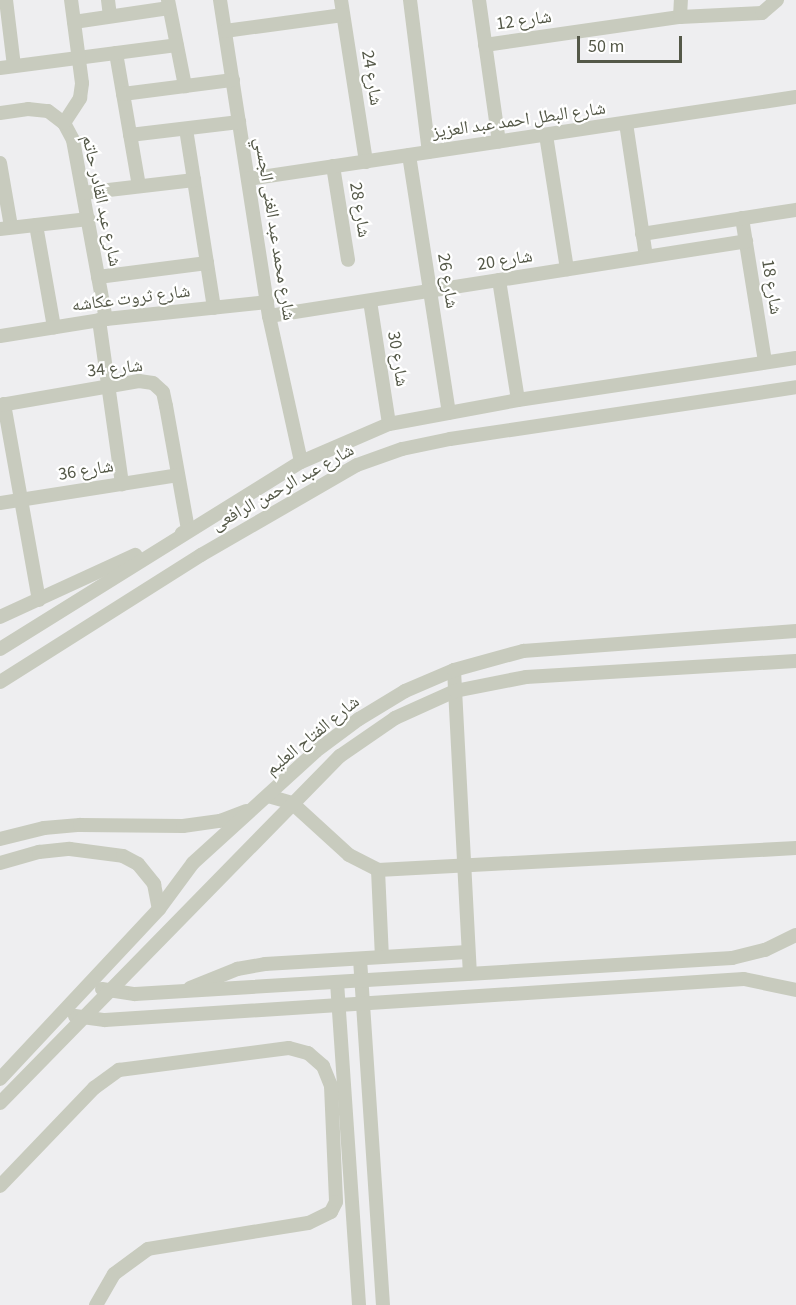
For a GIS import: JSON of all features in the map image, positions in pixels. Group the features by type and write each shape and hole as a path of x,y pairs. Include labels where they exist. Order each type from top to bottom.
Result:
{"street":[{"path":"6,0 7,67 177,45"},
{"path":"64,123 80,98 79,58 71,0"},
{"path":"108,0 110,16"},
{"name":"شارع محمد عبد الغنى الجسي","path":"220,0 269,316 301,462"},
{"name":"شارع 24","path":"341,0 366,162"},
{"path":"410,0 429,152"},
{"path":"479,0 499,142"},
{"path":"680,16 681,0"},
{"name":"شارع 12","path":"485,45 680,16 762,13 777,0"},
{"path":"74,22 169,4 185,86"},
{"path":"225,32 343,15"},
{"path":"116,53 139,186"},
{"path":"123,94 233,80"},
{"name":"شارع البطل احمد عبد العزيز","path":"248,179 796,97"},
{"name":"شارع عبد القادر حاتم","path":"0,113 28,109 48,111 64,123 73,140 98,277 108,386 122,484"},
{"path":"130,135 239,122"},
{"path":"626,123 646,257"},
{"path":"186,129 214,308"},
{"path":"546,135 567,269"},
{"name":"شارع 26","path":"409,155 449,413"},
{"path":"0,163 6,228 88,219"},
{"name":"شارع 28","path":"333,166 348,260"},
{"path":"83,193 194,180"},
{"path":"642,234 796,210"},
{"name":"شارع 18","path":"742,218 765,362"},
{"path":"36,225 54,327"},
{"name":"شارع 20","path":"269,316 746,241"},
{"path":"98,277 207,263"},
{"path":"499,280 518,400"},
{"name":"شارع 30","path":"370,301 389,424"},
{"name":"شارع ثروت عكاشه","path":"0,336 102,320 267,302"},
{"name":"شارع عبد الرحمن الرافعى","path":"0,649 188,530 301,462 389,424 518,400 796,358"},
{"name":"شارع 34","path":"2,405 139,381 153,383 163,392 188,530"},
{"name":"شارع عبد الرحمن الرافعى","path":"0,682 201,555 348,470 402,449 470,436 796,387"},
{"path":"2,405 39,600"},
{"path":"465,410 470,436"},
{"name":"شارع 36","path":"0,503 178,474"},
{"name":"شارع عبد الرحمن الرافعى","path":"0,617 188,530"},
{"name":"شارع الفتاح العليم","path":"0,1079 91,985 159,909 193,862 359,718 405,691 454,669 534,649 796,631"},
{"name":"شارع الفتاح العليم","path":"0,1103 340,756 395,718 455,691 526,677 796,661"},
{"path":"454,669 470,974"},
{"path":"268,796 292,803 349,855 378,870 796,848"},
{"path":"0,839 44,828 80,825 192,825 220,821 256,807"},
{"path":"0,863 39,852 70,849 123,856 138,864 153,884 159,909"},
{"path":"378,870 382,957"},
{"path":"91,985 109,991 135,994 732,958 765,950 796,935"},
{"path":"184,991 237,969 468,952"},
{"path":"360,959 383,1305"},
{"path":"65,1011 80,1019 744,979 796,990"},
{"path":"337,982 360,1305"},
{"path":"0,1186 94,1088 119,1070 289,1048 308,1053 323,1066 330,1086 336,1202 331,1212 308,1223 148,1249 114,1274 96,1305"}]}
